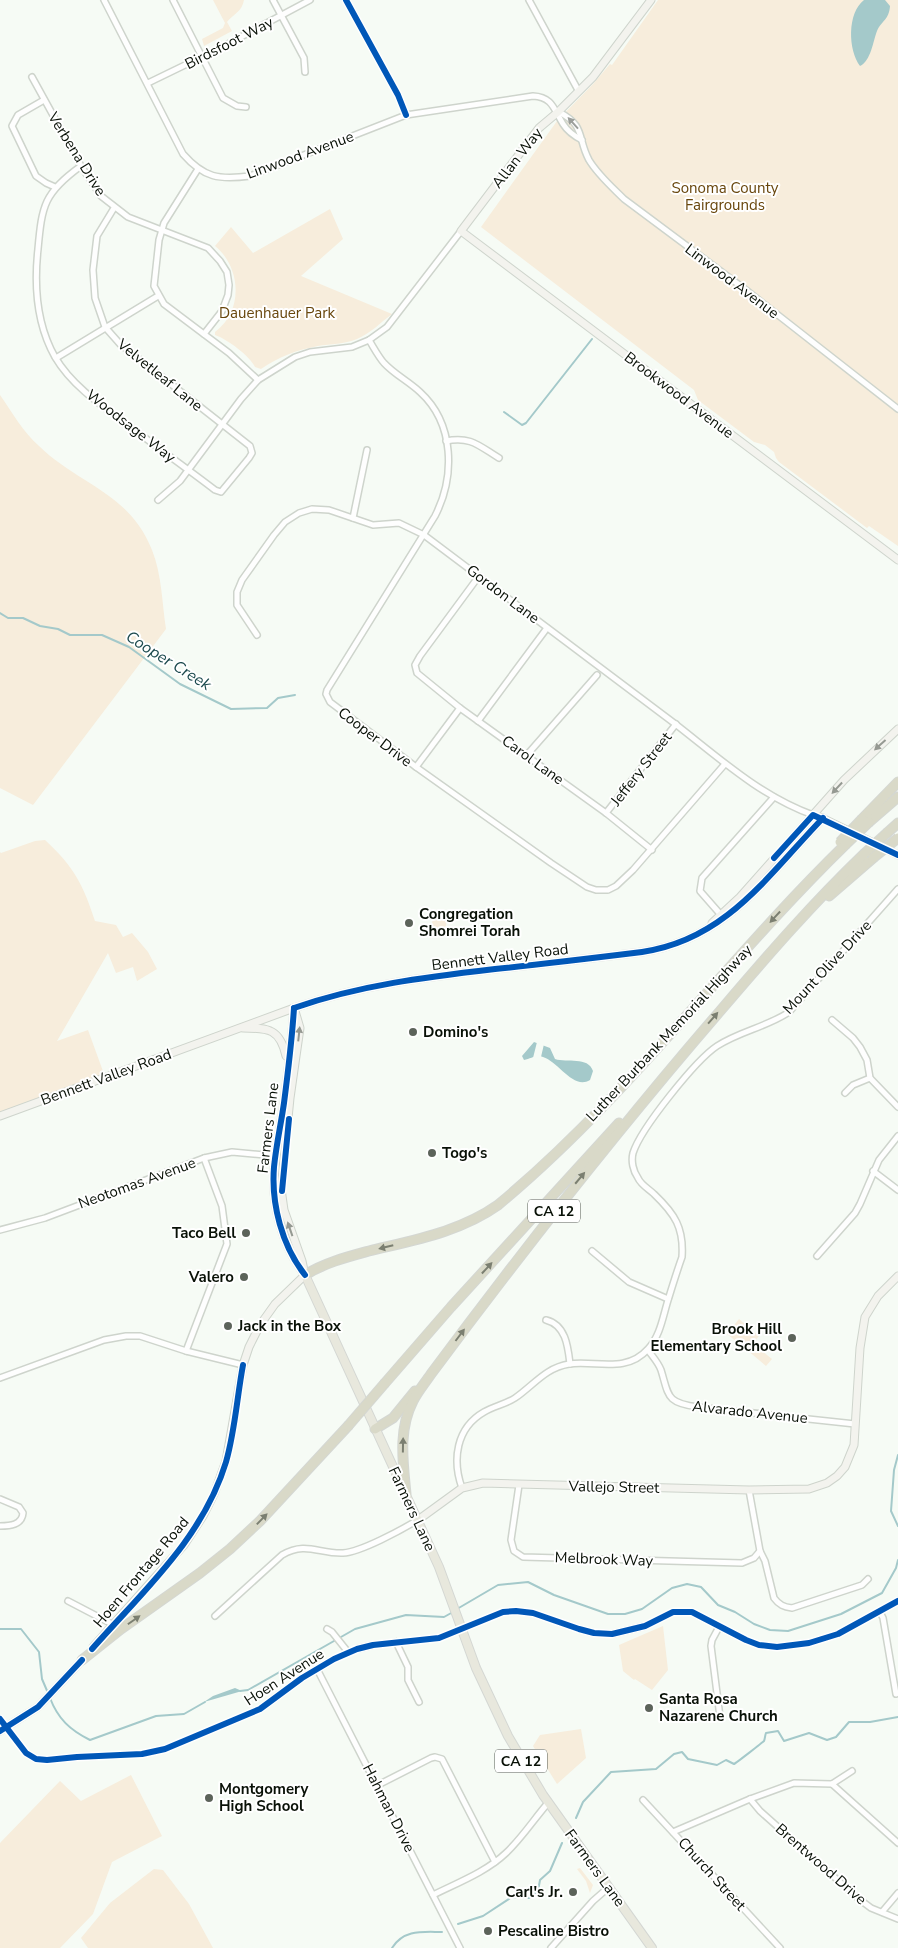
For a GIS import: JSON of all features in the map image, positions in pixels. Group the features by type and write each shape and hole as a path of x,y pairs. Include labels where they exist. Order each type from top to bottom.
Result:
{"highway":[{"path":"866,821 898,782"},
{"name":"Luther Burbank Memorial Highway","path":"305,1275 341,1259 458,1228 484,1215 498,1205 623,1087 842,844 866,821 898,796"},
{"name":"Luther Burbank Memorial Highway","path":"684,1053 780,940 834,883 898,823"},
{"path":"743,984 836,889 898,838"},
{"path":"82,1660 121,1629 200,1574 260,1521 348,1426 451,1307 684,1053"},
{"name":"CA 12","path":"406,1494 402,1450 404,1428 414,1401 431,1374 553,1212 684,1053"},
{"path":"375,1429 395,1416 431,1374"}],"main road":[{"name":"Farmers Lane","path":"305,1275 418,1520 454,1605 494,1710 517,1755 548,1802 652,1948"}],"street":[{"name":"Linwood Avenue","path":"104,0 183,154 198,169 227,179 250,176 406,115 532,96 544,99 558,112 569,117 579,128 593,166 624,198 746,290 898,409"},
{"path":"172,0 203,56 223,98 237,106 246,106"},
{"path":"272,0 304,58 305,72"},
{"name":"Birdsfoot Way","path":"148,83 310,0"},
{"path":"346,0 398,95 406,115"},
{"path":"529,0 578,90"},
{"name":"Allan Way","path":"461,231 539,128 593,77 651,0"},
{"name":"Verbena Drive","path":"32,77 80,166 100,196 128,217 208,248 220,261 227,272 229,286 222,311 204,334"},
{"path":"44,100 18,115 12,126 36,176 55,187"},
{"name":"Linwood Avenue","path":"558,112 564,126 572,135 582,140"},
{"name":"Woodsage Way","path":"80,166 61,180 55,187 44,209 36,267 42,324 56,358 74,380 100,405 188,470"},
{"path":"198,169 164,223 159,240 154,286 164,304 230,353 258,380"},
{"name":"Velvetleaf Lane","path":"114,208 97,236 92,270 95,298 105,327 120,344 250,446 252,453 221,492 215,490 188,470"},
{"path":"158,500 173,488 188,470 241,399 258,380 294,357 310,352 352,347 369,340 387,327 461,231"},
{"name":"Brookwood Avenue","path":"461,231 898,560"},
{"path":"56,358 158,296"},
{"name":"Cooper Drive","path":"369,340 384,362 420,392 436,414 445,432 449,455 448,480 443,500 424,534 326,694 330,702 416,767 587,887 604,890 616,885 652,850 725,764"},
{"path":"446,441 471,440 499,458"},
{"path":"353,518 367,450"},
{"name":"Gordon Lane","path":"257,634 237,605 237,592 242,580 285,522 299,513 312,509 329,510 373,525 399,523 424,534 676,724 725,764 774,796 812,814"},
{"name":"Carol Lane","path":"479,576 420,656 415,665 420,677 606,813 652,850"},
{"path":"478,721 547,628"},
{"path":"526,756 597,675"},
{"path":"416,767 460,708"},
{"name":"Jeffery Street","path":"606,813 676,724"},
{"name":"Bennett Valley Road","path":"707,929 740,897 812,814 857,767 898,729"},
{"path":"721,915 700,891 702,878 774,796"},
{"path":"812,814 898,854"},
{"name":"Bennett Valley Road","path":"0,1116 238,1028 335,995 372,986 658,950 678,944 721,922 753,893 822,818"},
{"name":"Mount Olive Drive","path":"648,1350 660,1328 682,1257 681,1238 680,1230 672,1213 638,1179 632,1160 633,1152 664,1102 710,1051 724,1042 774,1021 789,1012 898,889"},
{"path":"294,1008 300,1028 290,1098 281,1189 284,1210 305,1275"},
{"name":"Farmers Lane","path":"294,1008 275,1156 274,1188 281,1226 296,1264 305,1275"},
{"path":"832,1020 853,1038 864,1053 870,1078 898,1107"},
{"path":"238,1028 265,1028 272,1032 279,1037 284,1045 288,1063"},
{"path":"845,1094 853,1086 870,1078"},
{"path":"817,1256 855,1213 879,1160 898,1136"},
{"name":"Neotomas Avenue","path":"0,1230 45,1218 204,1158 232,1152 275,1156"},
{"path":"186,1351 227,1244 226,1224 222,1206 204,1158"},
{"path":"873,1171 898,1190"},
{"path":"592,1251 630,1282 668,1299"},
{"name":"Hoen Frontage Road","path":"3,1729 38,1707 58,1688 184,1545 207,1509 220,1478 228,1452 243,1365 252,1339 265,1317 280,1298 305,1275"},
{"name":"Vallejo Street","path":"214,1616 282,1555 292,1549 303,1548 345,1553 378,1540 418,1520 462,1488 484,1483 749,1490 808,1489 827,1483 837,1476 850,1458 854,1445 860,1348 866,1317 878,1296 898,1276"},
{"path":"546,1320 562,1332 568,1346 570,1364"},
{"path":"0,1378 104,1340 126,1336 140,1336 186,1351 243,1365"},
{"path":"462,1488 456,1469 457,1448 467,1426 483,1413 515,1398 549,1370 570,1364 618,1364 633,1359 648,1350"},
{"name":"Alvarado Avenue","path":"648,1350 660,1369 667,1393 678,1403 698,1407 855,1424"},
{"name":"Melbrook Way","path":"520,1485 511,1540 514,1551 523,1557 742,1563 754,1558 760,1551"},
{"path":"749,1490 760,1551 765,1561 774,1598 783,1607 792,1608 862,1585 868,1579"},
{"path":"0,1499 19,1507 23,1516 18,1523 0,1526"},
{"path":"68,1601 114,1624"},
{"name":"Hoen Avenue","path":"0,1719 3,1729 26,1753 40,1760 148,1753 173,1746 254,1712 267,1705 296,1682 348,1652 373,1644 439,1638 463,1630 498,1614 516,1611 533,1613 594,1633 612,1634 634,1630 673,1612 692,1612 740,1638 759,1645 777,1647 794,1646 838,1634 898,1601"},
{"path":"880,1612 883,1618 896,1694"},
{"path":"720,1627 712,1640 711,1646 720,1717"},
{"path":"327,1629 332,1632 348,1652"},
{"path":"396,1642 408,1667 408,1680 419,1702"},
{"name":"Hahman Drive","path":"317,1669 460,1948"},
{"path":"378,1785 435,1756 442,1759 495,1862"},
{"path":"673,1832 750,1799 794,1783 832,1784 852,1771"},
{"path":"832,1784 898,1843"},
{"name":"Brentwood Drive","path":"750,1799 760,1811 859,1899 871,1908 898,1919"},
{"name":"Church Street","path":"643,1800 780,1948"},
{"path":"433,1895 495,1862 507,1852 548,1802"},
{"path":"551,1948 593,1901 609,1887"},
{"path":"882,1912 898,1893"}],"green space":[{"path":"213,0 244,0 239,10 227,22 232,31 204,46 202,39 223,28 225,23"},
{"name":"Sonoma County Fairgrounds","path":"658,0 898,0 898,546 869,526 867,528 779,462 774,452 765,445 754,442 698,400 694,390 481,227 557,121 610,64 612,65"},
{"name":"Dauenhauer Park","path":"330,209 343,239 301,276 392,314 371,331 357,339 288,354 261,369 255,367 238,348 215,335 215,332 231,313 236,289 230,265 215,246 231,227 253,253"},
{"path":"0,395 23,428 39,446 70,471 117,502 142,530 152,550 158,569 166,629 33,805 0,788"},
{"path":"45,840 63,859 82,886 95,921 116,925 123,937 132,933 148,952 157,969 137,981 133,967 116,973 108,953 57,1041 88,1030 104,1074 0,1113 0,852 35,841"},
{"path":"447,915 446,926 442,931 429,934 433,919"},
{"path":"739,1319 759,1336 747,1350 727,1334"},
{"path":"753,1344 772,1359 766,1366 747,1350"},
{"path":"663,1626 668,1670 652,1690 623,1671 619,1645"},
{"path":"581,1729 586,1758 557,1784 533,1746 540,1735"},
{"path":"131,1775 162,1836 112,1862 93,1914 60,1948 0,1948 0,1843 60,1781 81,1801"},
{"path":"580,1868 593,1885 590,1893 586,1881 577,1869"},
{"path":"154,1869 163,1870 189,1904 213,1948 88,1948 81,1938 110,1903"}],"water":[{"path":"864,0 885,0 890,6 887,17 877,31 867,60 860,66 853,51 851,32 852,22 858,6"},
{"path":"534,1042 550,1048 555,1059 587,1063 593,1071 590,1080 578,1081 549,1060 540,1056 524,1060 522,1056"},
{"path":"235,1688 242,1691 204,1702 213,1696"}],"pier":[{"path":"537,1042 544,1044 541,1057 533,1058"}],"waterway":[{"path":"504,412 522,425 526,423 592,339"},
{"name":"Cooper Creek","path":"0,613 8,618 23,618 40,626 58,629 70,635 102,635 129,647 180,684 231,709 267,708 278,698 295,695"},
{"path":"898,1455 894,1470 891,1511 898,1526"},
{"path":"457,1609 498,1585 528,1582 554,1595 608,1614 625,1614 642,1609 672,1588 687,1584 701,1587 718,1605 735,1612 754,1624 770,1630 788,1631 841,1614 882,1593 896,1568 898,1560"},
{"path":"240,1691 248,1690 355,1629 406,1615 444,1617 453,1612"},
{"path":"0,1629 21,1629 39,1652 42,1679 48,1693"},
{"path":"50,1698 61,1718 76,1732 90,1740 156,1716 184,1714 205,1702"},
{"path":"576,1818 583,1802 611,1772 656,1769 674,1754 682,1752 688,1759 717,1765 726,1760 734,1764 764,1741 766,1733 778,1731 784,1741 809,1733 827,1740 836,1737 849,1722 870,1722 898,1717"},
{"path":"458,1924 483,1916 512,1897 529,1898 538,1891 540,1880 550,1871 562,1843"},
{"path":"392,1948 402,1937 414,1933 442,1932"}],"cycle path":[{"path":"346,0 398,95 406,115"},
{"path":"774,858 813,815 898,855"},
{"path":"294,1008 343,993 393,983 642,952 672,945 698,934 722,919 743,902 823,818"},
{"path":"294,1008 284,1103 274,1167 274,1195 284,1238 297,1264 305,1275"},
{"path":"282,1191 289,1119"},
{"path":"92,1649 170,1562 203,1515 216,1489 226,1462 234,1426 243,1365"},
{"path":"0,1719 26,1753 36,1759 47,1760 142,1754 165,1749 260,1709 302,1678 334,1659 357,1649 373,1645 439,1638 503,1612 533,1613 594,1633 612,1634 645,1626 673,1612 692,1612 746,1640 759,1645 777,1647 809,1643 838,1634 898,1601"},
{"path":"0,1731 38,1707 82,1660"}],"place":[{"name":"Congregation Shomrei Torah","path":"409,923"},
{"name":"Domino's","path":"413,1032"},
{"name":"Togo's","path":"432,1153"},
{"name":"Taco Bell","path":"246,1233"},
{"name":"Valero","path":"244,1277"},
{"name":"Jack in the Box","path":"228,1326"},
{"name":"Brook Hill Elementary School","path":"792,1338"},
{"name":"Santa Rosa Nazarene Church","path":"649,1708"},
{"name":"Montgomery High School","path":"209,1798"},
{"name":"Carl's Jr.","path":"573,1892"},
{"name":"Pescaline Bistro","path":"488,1931"}]}
